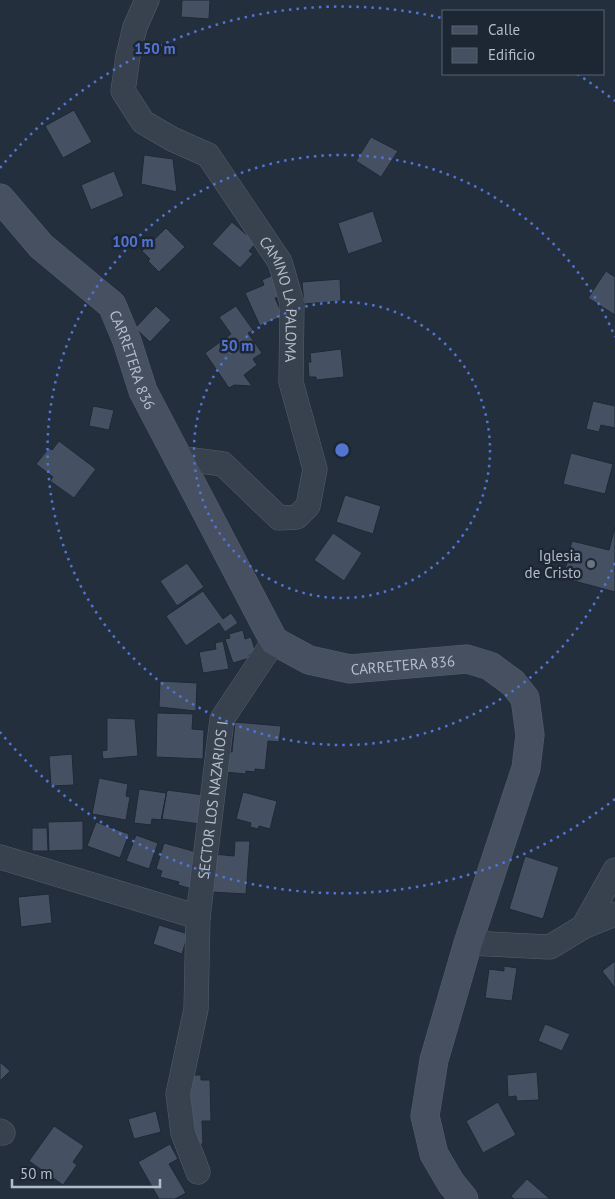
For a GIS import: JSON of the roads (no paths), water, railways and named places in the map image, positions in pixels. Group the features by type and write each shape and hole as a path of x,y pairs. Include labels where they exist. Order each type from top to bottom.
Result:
{"street":[{"name":"CAMINO LA PALOMA","path":"147,0 135,27 128,56 123,92 143,122 172,139 208,155 280,262 292,303 291,382 315,468 308,506 297,517 279,518 223,464 178,458"},
{"name":"CARRETERA 836","path":"0,198 41,246 112,305 127,341 143,391 274,641 309,660 350,669 467,659 490,666 513,683 525,698 530,735 526,768 468,943 434,1060 425,1116 434,1154 451,1183 464,1199"},
{"name":"SECTOR LOS NAZARIOS I","path":"198,1172 183,1133 178,1094 196,1009 198,916 222,719 274,641"},
{"path":"0,857 198,916"},
{"path":"583,927 615,870"},
{"path":"468,943 550,947 583,927 615,914"}],"place":[{"name":"Iglesia de Cristo","path":"591,564"}]}
